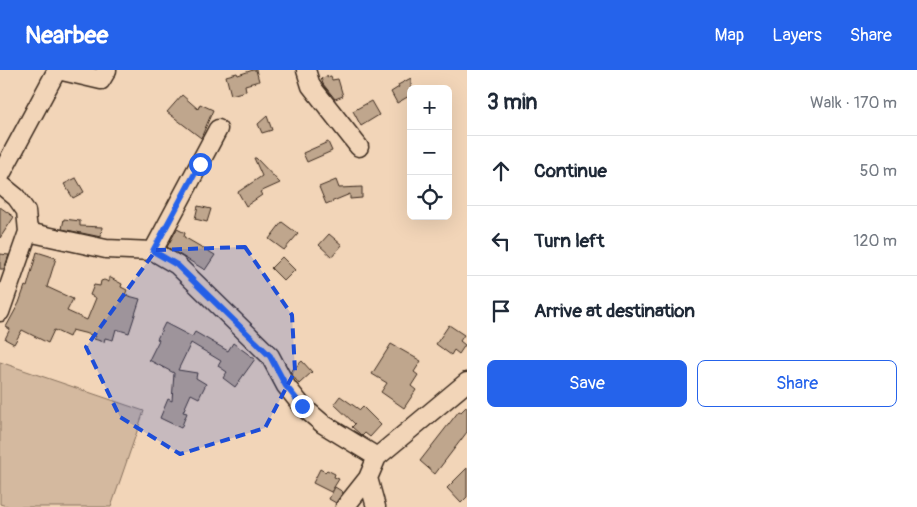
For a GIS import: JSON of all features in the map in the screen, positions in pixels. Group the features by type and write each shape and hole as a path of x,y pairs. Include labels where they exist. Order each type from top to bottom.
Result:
{"street":[{"path":"0,176 57,70 101,80 108,70"},
{"path":"306,70 311,86 358,147"},
{"path":"153,251 218,129"},
{"path":"0,184 16,197 26,211 28,232 0,312"},
{"path":"28,232 106,249 153,251 177,265 270,356 286,386 302,406 322,424 377,457"},
{"path":"346,507 368,478 377,457 467,382"},
{"path":"368,478 376,507"}],"highlighted area":[{"path":"245,247 292,315 295,371 265,428 180,454 120,417 86,347 156,250"}],"shaded area":[{"path":"0,362 144,411 111,507 10,507 0,504"}],"building":[{"path":"256,70 259,81 245,85 246,91 231,95 226,76 237,73 238,75"},
{"path":"331,76 332,80 338,79 343,96 335,99 323,84 321,78"},
{"path":"411,78 411,85 407,85 407,97 397,103 391,92 399,87 398,85"},
{"path":"182,95 198,109 200,104 213,110 201,138 167,112"},
{"path":"371,101 379,115 361,126 353,111"},
{"path":"267,116 272,130 262,133 258,124"},
{"path":"328,142 332,151 307,162 303,153"},
{"path":"254,158 280,183 260,192 262,195 246,206 238,192 262,176"},
{"path":"76,178 84,192 73,198 64,184"},
{"path":"336,180 339,188 362,187 362,198 350,199 350,194 326,204 319,187"},
{"path":"198,206 211,209 207,222 195,219"},
{"path":"0,207 14,217 0,238"},
{"path":"64,219 80,221 80,226 102,227 101,237 62,229"},
{"path":"282,222 298,234 284,250 269,239"},
{"path":"177,229 185,233 184,237 215,255 205,270 167,247"},
{"path":"329,234 342,245 332,257 319,245"},
{"path":"37,252 56,258 47,287 73,299 67,311 87,320 96,298 90,295 94,285 100,286 101,281 104,280 109,282 109,277 122,284 121,287 127,290 125,295 140,299 129,333 116,329 113,340 105,338 104,342 94,339 96,336 72,330 69,337 54,330 48,343 22,330 14,344 5,339 10,329 6,327 19,303 25,286 27,287"},
{"path":"0,254 9,255 4,269 0,269"},
{"path":"282,257 295,270 284,281 271,268"},
{"path":"165,323 192,337 195,332 228,351 233,343 255,359 235,387 223,378 227,372 218,366 221,361 191,343 178,370 197,373 196,378 206,384 199,398 191,394 183,412 187,413 181,428 160,418 168,399 172,401 174,373 149,360"},
{"path":"449,325 464,335 460,341 465,345 459,354 454,350 451,355 436,344"},
{"path":"391,344 421,361 414,372 418,375 411,386 416,390 404,408 381,392 387,383 372,374"},
{"path":"302,361 312,372 299,384 290,372"},
{"path":"340,396 360,410 363,407 381,425 370,437 365,433 362,436 352,427 355,424 334,404"},
{"path":"467,406 467,432 435,474 420,461 459,411 461,412"},
{"path":"467,468 467,497 461,503 447,488"},
{"path":"320,469 335,474 334,477 339,479 331,492 313,483"},
{"path":"335,487 343,492 336,503 329,499"}],"route":[{"path":"200,164 153,251 177,265 270,356 286,386 302,406"}]}
